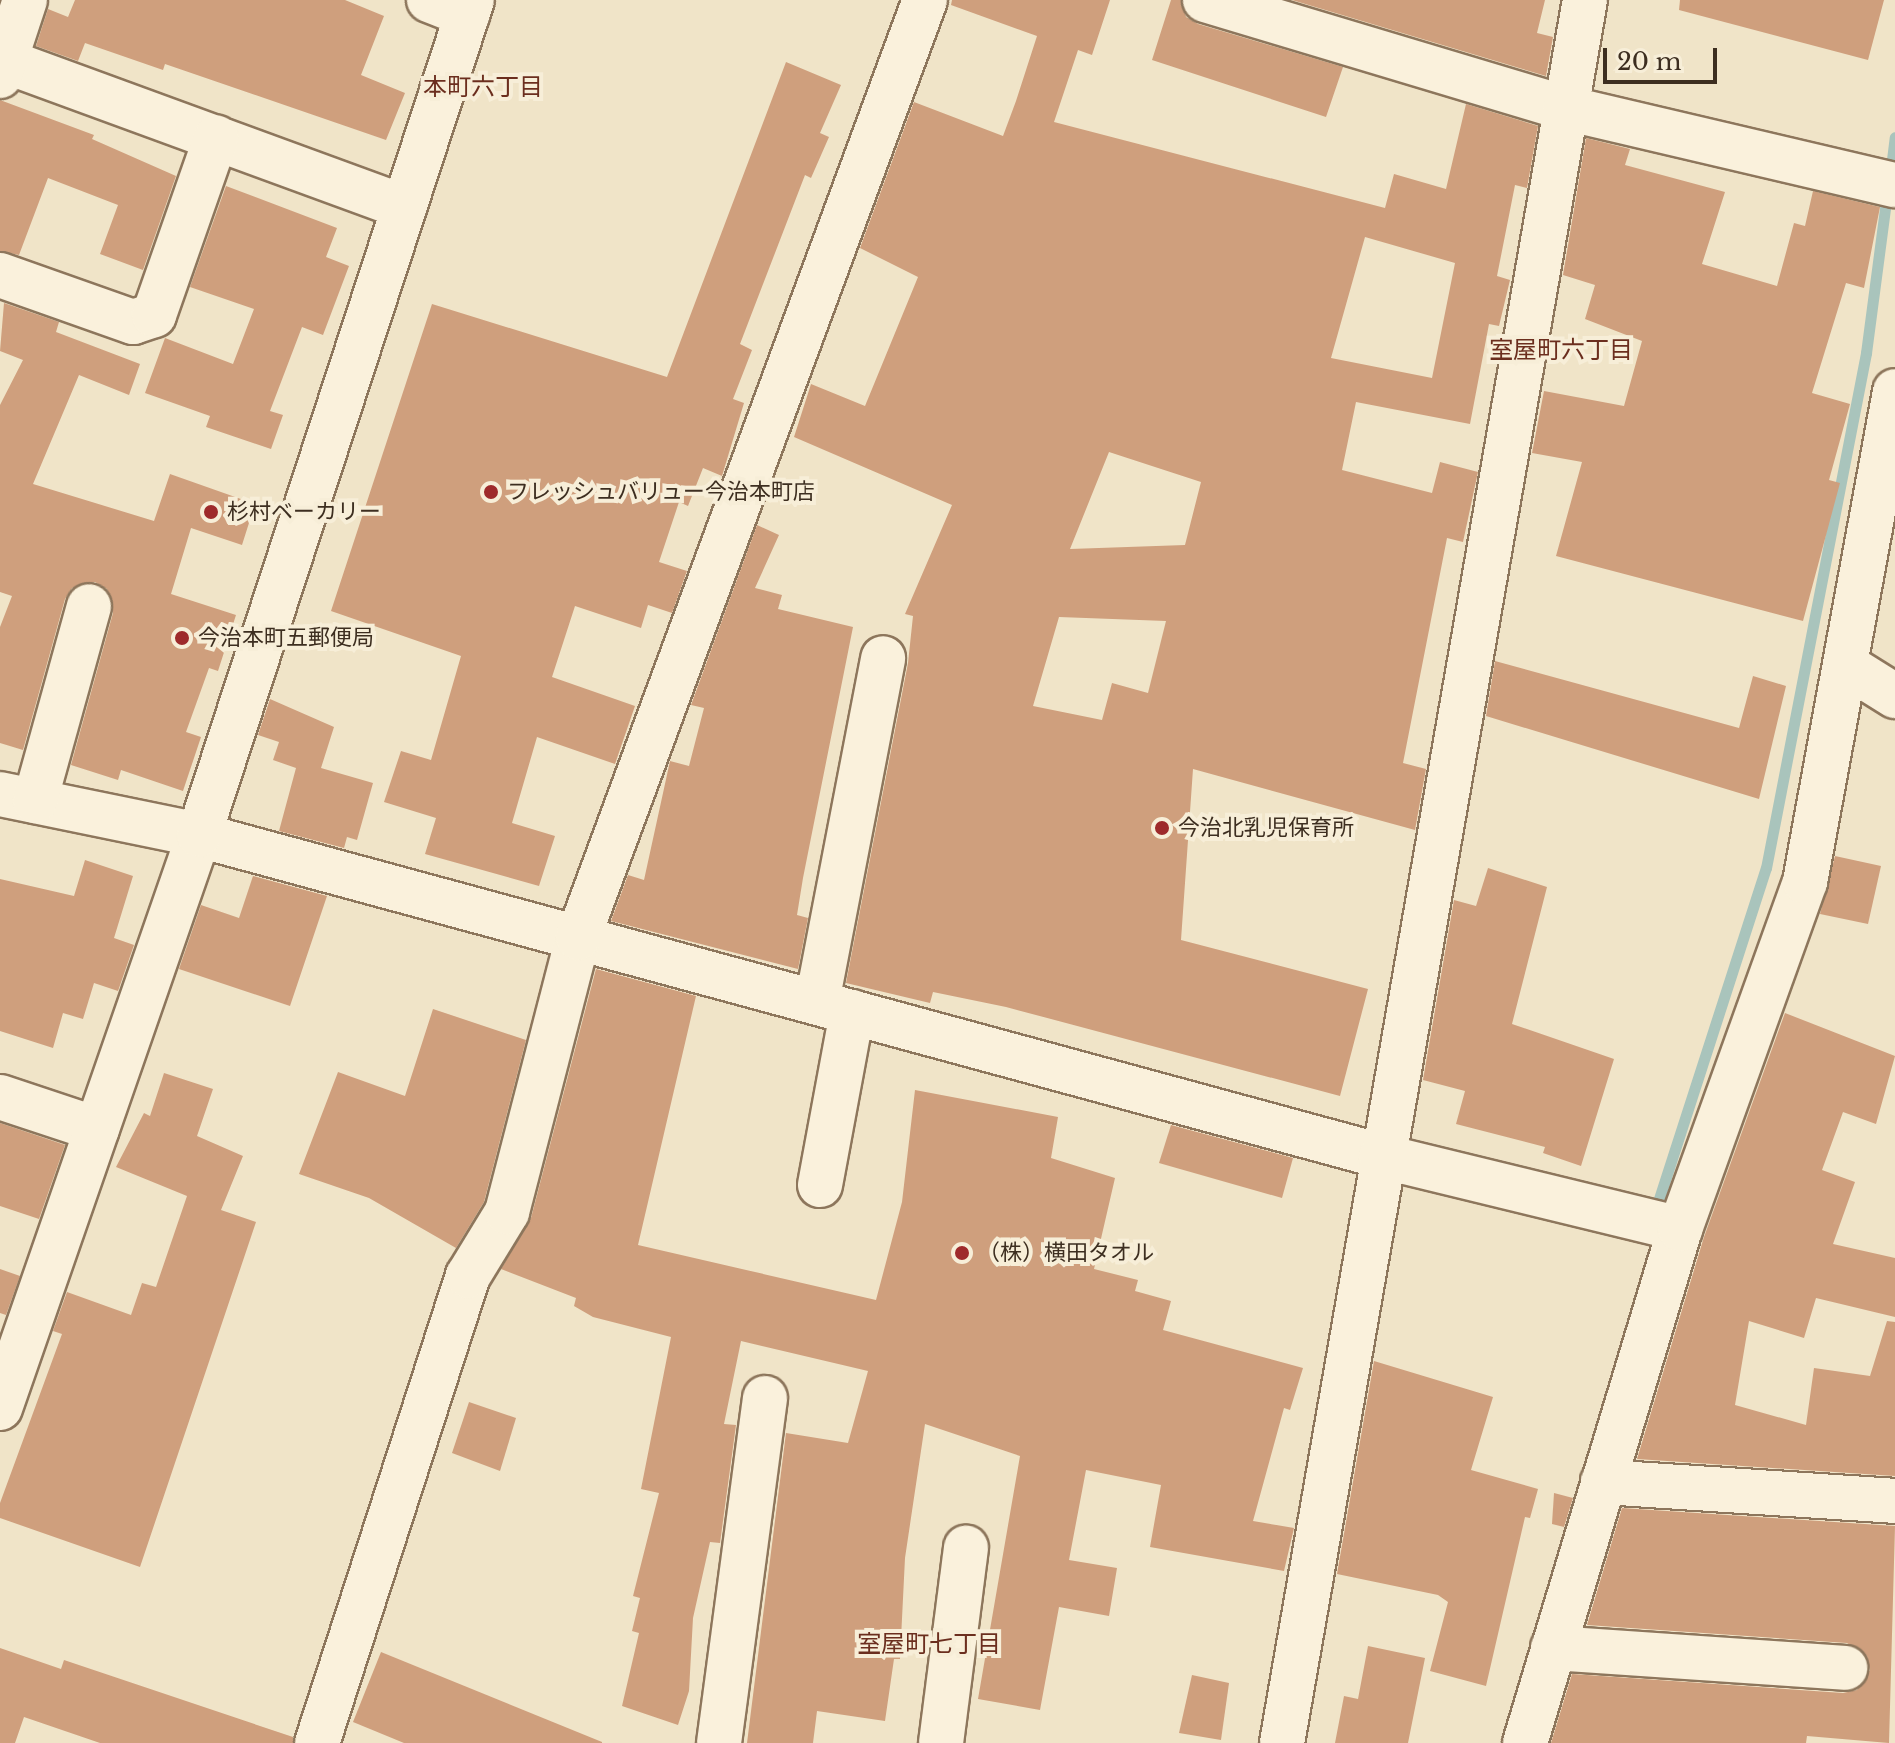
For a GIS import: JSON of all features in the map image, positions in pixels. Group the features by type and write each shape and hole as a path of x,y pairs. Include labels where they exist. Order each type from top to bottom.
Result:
{"street":[{"path":"25,0 2,68 216,138 404,207"},
{"path":"317,1743 468,1276 507,1212 578,938 925,0"},
{"path":"1205,0 1566,108 1895,185"},
{"path":"1282,1743 1381,1156 1585,0"},
{"path":"0,1408 199,835 404,207 456,5"},
{"path":"0,275 133,322 154,315 216,138"},
{"path":"1525,1743 1680,1229 1805,882 1895,391"},
{"path":"89,606 17,798 199,835 1381,1156 1680,1229"},
{"path":"820,1185 834,1007 883,658"},
{"path":"1847,666 1895,696"},
{"path":"0,1097 97,1129"},
{"path":"719,1743 765,1398"},
{"path":"1603,1482 1895,1501"},
{"path":"941,1743 966,1548"},
{"path":"1553,1648 1845,1668"}],"building":[{"path":"75,0 345,0 384,16 361,75 405,93 386,140 165,64 163,70 85,43 78,61 36,46 48,9 68,17"},
{"path":"952,0 1110,0 1092,55 1078,50 1054,122 1385,208 1394,174 1446,189 1466,104 1538,126 1527,188 1515,185 1497,276 1510,280 1499,326 1489,324 1470,424 1356,402 1342,470 1432,493 1440,462 1478,472 1463,542 1447,538 1403,763 1426,769 1415,830 1193,769 1181,940 1368,989 1340,1096 1006,1007 933,992 930,1003 846,983 908,663 913,616 905,614 952,505 794,437 811,384 865,406 918,277 860,248 914,102 1003,136 1016,101 1037,36 951,5","holes":["1365,237 1455,263 1432,378 1331,358","1109,452 1201,482 1185,545 1070,549","1059,617 1166,621 1148,693 1112,683 1102,720 1033,706"]},
{"path":"1171,0 1181,0 1186,17 1198,24 1343,67 1326,117 1152,60"},
{"path":"1292,0 1545,0 1537,33 1553,37 1546,76"},
{"path":"1680,0 1884,0 1868,60 1679,10"},
{"path":"786,62 841,85 820,133 829,137 811,178 805,175 740,344 752,350 733,399 744,403 722,476 703,468 688,506 679,502 659,562 687,571 672,613 648,605 641,628 575,606 552,677 635,706 615,764 537,737 512,823 555,836 539,886 425,854 436,818 384,802 401,751 431,760 461,656 331,611 432,304 667,377"},
{"path":"0,100 94,135 92,139 176,176 143,270 100,254 118,205 48,178 19,255 0,251"},
{"path":"1586,138 1630,149 1625,165 1725,192 1702,264 1777,286 1794,223 1805,226 1813,191 1880,207 1864,288 1846,283 1812,393 1850,404 1829,480 1840,483 1803,621 1556,556 1582,462 1532,453 1544,391 1624,406 1642,341 1585,319 1595,285 1563,275"},
{"path":"226,186 337,228 326,257 349,266 323,335 302,327 270,411 283,415 271,449 206,427 210,416 145,393 165,338 233,364 254,309 190,287"},
{"path":"4,303 59,322 56,332 140,364 129,395 79,375 33,484 154,521 170,474 255,504 242,545 191,528 171,594 236,615 218,671 209,668 186,732 201,737 183,791 121,770 118,780 71,765 113,613 107,589 95,582 72,588 65,599 23,750 0,743 0,627 12,596 0,592 0,405 23,360 0,351"},
{"path":"757,525 779,535 755,588 782,595 778,609 853,627 797,915 808,918 798,969 611,921 628,875 644,880 670,761 689,766 704,708 691,705"},
{"path":"1495,661 1739,728 1753,676 1786,686 1759,799 1486,716"},
{"path":"270,699 334,727 321,768 373,783 357,840 347,837 344,848 279,831 296,768 273,760 279,742 258,735"},
{"path":"1835,856 1881,866 1868,924 1820,914"},
{"path":"85,860 133,876 114,938 134,945 118,991 94,983 83,1019 63,1013 53,1048 0,1031 0,879 74,896"},
{"path":"1488,868 1547,887 1512,1024 1614,1059 1581,1166 1543,1153 1545,1147 1456,1124 1465,1091 1423,1080 1454,900 1476,906"},
{"path":"253,876 327,896 290,1006 179,969 201,905 239,918"},
{"path":"596,969 696,996 638,1245 876,1300 902,1202 915,1090 1058,1117 1051,1158 1115,1178 1094,1269 1138,1280 1135,1291 1171,1301 1163,1330 1303,1368 1290,1410 1284,1408 1253,1521 1294,1528 1284,1571 1150,1547 1161,1485 1086,1470 1069,1560 1117,1568 1109,1616 1059,1607 1040,1710 978,1699 1020,1456 925,1424 905,1558 900,1659 894,1659 885,1721 817,1711 813,1743 747,1743 786,1433 848,1443 868,1371 741,1341 724,1424 736,1425 720,1543 710,1542 693,1618 689,1691 678,1725 622,1706 639,1633 632,1631 640,1598 633,1596 659,1493 641,1489 671,1337 593,1317 574,1306 576,1298 501,1269 531,1218"},
{"path":"433,1009 526,1040 484,1202 456,1248 369,1198 299,1174 338,1072 405,1096"},
{"path":"1785,1013 1895,1056 1876,1124 1843,1112 1822,1170 1855,1182 1833,1244 1895,1258 1895,1317 1816,1298 1804,1338 1749,1321 1735,1405 1806,1425 1814,1368 1870,1376 1887,1321 1895,1322 1895,1476 1637,1459 1704,1237"},
{"path":"164,1073 213,1089 197,1136 243,1156 221,1210 256,1222 140,1567 0,1518 0,1503 62,1334 53,1331 67,1292 131,1315 142,1283 156,1287 187,1196 116,1167 144,1113 150,1116"},
{"path":"0,1123 65,1145 39,1219 0,1206"},
{"path":"1171,1125 1293,1158 1282,1198 1159,1163"},
{"path":"0,1269 20,1276 6,1315 0,1313"},
{"path":"1374,1361 1493,1397 1471,1470 1538,1489 1530,1518 1525,1517 1486,1686 1430,1671 1448,1602 1438,1595 1337,1574"},
{"path":"469,1402 516,1418 500,1471 452,1453"},
{"path":"1554,1493 1573,1498 1564,1527 1552,1524"},
{"path":"1622,1508 1895,1526 1889,1743 1807,1736 1806,1743 1551,1743 1572,1674 1843,1693 1857,1690 1870,1670 1867,1656 1847,1643 1587,1625"},
{"path":"1368,1646 1425,1658 1408,1743 1335,1743 1344,1696 1358,1699"},
{"path":"0,1648 61,1669 64,1660 293,1737 293,1743 100,1743 24,1717 15,1743 0,1743"},
{"path":"381,1652 602,1743 404,1743 353,1722"},
{"path":"1192,1675 1229,1683 1221,1740 1179,1733"}],"waterway":[{"path":"1890,176 1895,137"},
{"path":"1649,1206 1656,1208 1766,868 1866,353 1887,193"}],"place":[{"name":"フレッシュバリュー今治本町店","path":"491,492"},
{"name":"杉村ベーカリー","path":"211,512"},
{"name":"今治本町五郵便局","path":"182,638"},
{"name":"今治北乳児保育所","path":"1162,828"},
{"name":"（株）横田タオル","path":"962,1253"}],"district":[{"name":"本町六丁目","path":"483,87"},
{"name":"室屋町六丁目","path":"1561,350"},
{"name":"室屋町七丁目","path":"929,1644"}]}
